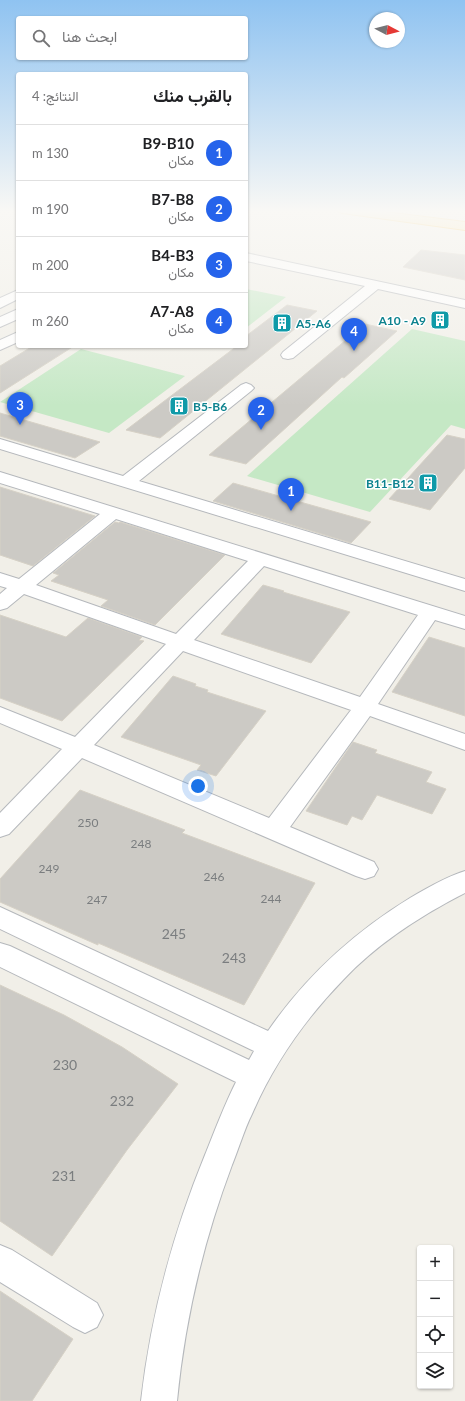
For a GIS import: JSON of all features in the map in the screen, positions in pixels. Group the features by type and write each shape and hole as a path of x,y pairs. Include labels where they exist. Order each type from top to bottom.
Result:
{"street":[{"path":"334,275 465,304"},
{"path":"288,355 376,284"},
{"path":"0,304 16,295"},
{"path":"0,323 16,314"},
{"path":"0,346 16,337"},
{"path":"125,483 246,388"},
{"path":"0,444 465,585"},
{"path":"0,477 465,623"},
{"path":"0,604 113,513"},
{"path":"0,828 260,559"},
{"path":"0,579 465,742"},
{"path":"274,830 366,707 430,612"},
{"path":"0,714 365,869"},
{"path":"159,1401 161,1374 171,1312 184,1256 200,1204 238,1109 255,1078 274,1047 317,989 342,963 374,936 404,915 435,896 465,881"},
{"path":"0,917 274,1047"},
{"path":"0,954 255,1078"},
{"path":"164,1033 186,1006"},
{"path":"0,1262 85,1315"}],"green space":[{"path":"248,289 286,297 248,326"},
{"path":"412,329 465,341 465,429 451,425 370,512 247,476"},
{"path":"81,349 185,376 109,433 0,402"}],"building":[{"path":"443,275 465,275 465,280"},
{"path":"287,305 317,311 160,438 126,430 234,348 248,348 248,334"},
{"path":"365,324 397,331 344,378 342,377 246,464 209,455"},
{"path":"30,348 71,348 0,393 0,366"},
{"path":"0,413 100,442 75,458 0,436"},
{"name":"B11-B12","path":"447,435 465,439 465,468 430,510 389,499"},
{"path":"233,483 371,522 351,543 213,501"},
{"path":"0,487 95,516 33,566 0,555"},
{"path":"115,522 120,522 225,555 155,625 101,606 108,600 51,581 59,575 53,573"},
{"path":"263,585 350,612 311,663 221,634"},
{"path":"0,615 66,637 88,618 142,637 139,640 144,641 62,721 0,698"},
{"path":"429,637 465,648 465,716 392,692"},
{"path":"173,676 196,684 195,686 208,690 207,692 266,711 216,776 197,770 201,765 121,737"},
{"path":"353,742 377,750 375,753 432,772 426,782 446,789 432,814 377,795 362,820 352,816 347,825 306,811"},
{"path":"80,790 185,830 182,833 315,883 244,1005 98,943 98,945 0,902 0,879"},
{"path":"0,985 64,1015 122,1047 178,1084 127,1150 52,1256 0,1221"},
{"path":"0,1291 73,1339 32,1401 0,1401"}],"place":[{"name":"A10 - A9","path":"440,320"},
{"name":"A5-A6","path":"282,323"},
{"name":"A7-A8","path":"354,351"},
{"name":"B5-B6","path":"179,406"},
{"name":"B4-B3","path":"20,425"},
{"name":"B7-B8","path":"261,430"},
{"name":"B11-B12","path":"428,483"},
{"name":"B9-B10","path":"291,511"}]}
